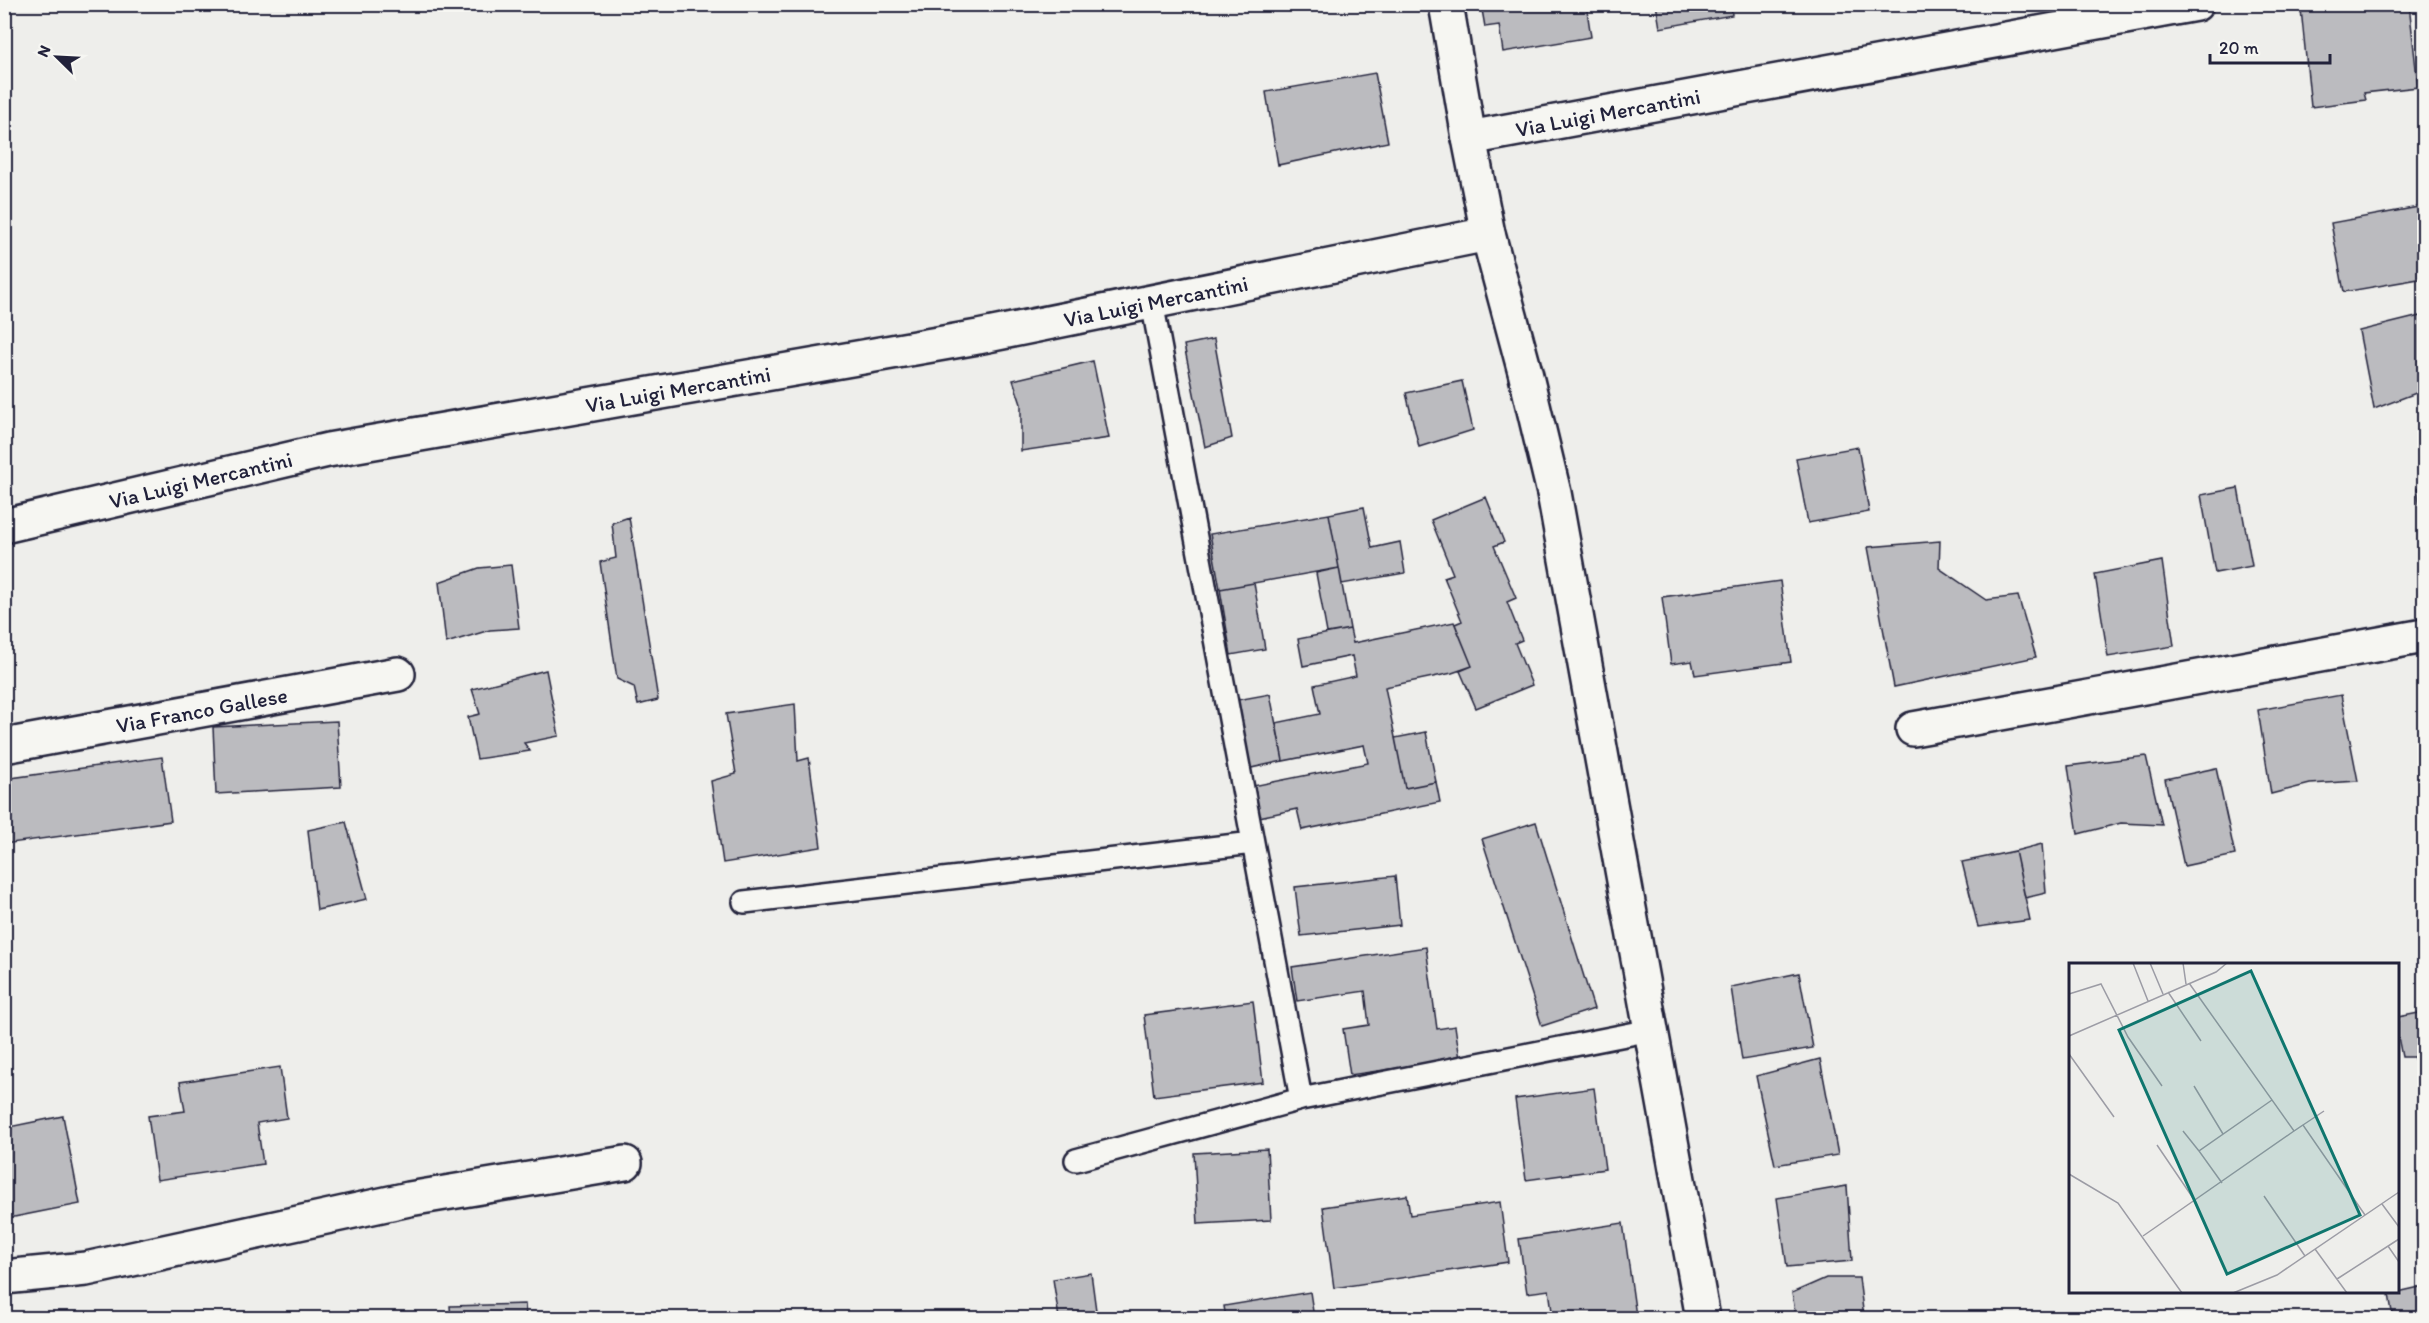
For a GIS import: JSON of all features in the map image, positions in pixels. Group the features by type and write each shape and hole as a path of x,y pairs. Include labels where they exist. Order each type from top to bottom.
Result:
{"street":[{"path":"1446,4 1488,234 1528,382 1554,493 1701,1318"},
{"name":"Via Luigi Mercantini","path":"1469,138 2196,4"},
{"name":"Via Luigi Mercantini","path":"4,526 328,450 978,337 1488,234"},
{"path":"1913,729 2424,636"},
{"name":"Via Franco Gallese","path":"4,746 398,674"},
{"path":"4,1277 86,1269 409,1199 625,1163"}],"lane":[{"path":"1152,302 1301,1100"},
{"path":"744,902 1253,843"},
{"path":"1076,1160 1301,1100 1651,1030"}],"building":[{"path":"1481,4 1586,4 1591,37 1503,52 1499,25 1485,27"},
{"path":"1656,4 1731,4 1732,15 1660,28"},
{"path":"2344,4 2409,4 2418,87 2364,93 2366,100 2311,107 2301,9"},
{"path":"1375,73 1388,142 1278,165 1266,92"},
{"path":"2424,206 2424,278 2344,292 2331,223"},
{"path":"2424,315 2424,390 2374,409 2359,331"},
{"path":"1214,339 1232,438 1205,447 1184,345"},
{"path":"1093,361 1109,438 1021,451 1021,404 1013,380"},
{"path":"1462,381 1473,430 1419,447 1406,393"},
{"path":"1858,447 1869,512 1808,523 1796,458"},
{"path":"2424,485 2424,537 2417,488"},
{"path":"2238,488 2252,566 2215,573 2201,495"},
{"path":"1486,497 1504,542 1494,546 1516,598 1507,602 1522,640 1515,643 1532,685 1476,708 1460,671 1472,666 1455,624 1462,621 1444,577 1453,574 1431,520"},
{"path":"1364,507 1372,548 1400,542 1405,573 1342,584 1329,514"},
{"path":"1329,514 1339,568 1220,589 1210,534"},
{"path":"629,517 658,700 638,705 634,687 617,679 600,562 616,558 612,523"},
{"path":"1940,541 1939,568 1986,600 2018,596 2036,657 1894,687 1868,547"},
{"path":"2162,561 2174,646 2108,657 2095,574"},
{"path":"511,565 519,628 490,630 446,643 439,582 479,568"},
{"path":"1339,568 1350,629 1327,633 1316,573"},
{"path":"1780,581 1791,662 1695,675 1692,661 1671,664 1662,597"},
{"path":"1254,583 1265,649 1231,655 1220,589"},
{"path":"1454,622 1472,666 1452,673 1385,687 1405,788 1436,782 1440,802 1302,830 1297,809 1259,817 1253,786 1368,763 1364,745 1283,761 1276,723 1320,714 1314,685 1356,676 1352,656 1303,666 1298,639 1350,629 1353,643"},
{"path":"546,670 559,736 524,743 530,751 477,759 468,717 480,714 472,689"},
{"path":"1270,694 1283,761 1251,768 1237,700"},
{"path":"2341,695 2358,781 2310,784 2271,794 2258,710"},
{"path":"795,704 798,761 809,758 821,847 723,863 711,781 736,774 726,714"},
{"path":"337,721 341,787 216,794 213,727"},
{"path":"1426,732 1436,782 1405,788 1395,738"},
{"path":"2146,756 2162,825 2121,823 2078,834 2068,766"},
{"path":"162,757 171,821 4,844 4,779"},
{"path":"2216,768 2235,855 2184,866 2165,779"},
{"path":"346,822 367,899 317,910 308,830"},
{"path":"1536,822 1594,1009 1542,1026 1482,839"},
{"path":"2042,844 2046,893 2025,898 2015,851"},
{"path":"2015,851 2030,920 1978,927 1962,862"},
{"path":"1395,876 1400,925 1301,936 1295,887"},
{"path":"1426,947 1437,1029 1455,1026 1460,1059 1350,1075 1343,1029 1369,1025 1365,991 1297,1001 1292,967"},
{"path":"1799,973 1813,1048 1742,1060 1731,987"},
{"path":"1253,1001 1263,1082 1154,1096 1144,1015"},
{"path":"2424,1012 2424,1084 2420,1085 2414,1057 2402,1057 2399,1042 2399,1017"},
{"path":"1820,1059 1838,1155 1775,1165 1756,1076"},
{"path":"280,1067 287,1118 257,1123 263,1164 157,1180 148,1116 185,1111 180,1082"},
{"path":"1594,1088 1605,1169 1526,1180 1515,1099"},
{"path":"63,1116 80,1204 4,1219 4,1128"},
{"path":"1267,1149 1271,1220 1198,1224 1194,1153"},
{"path":"1847,1186 1852,1261 1787,1267 1777,1198"},
{"path":"1407,1195 1410,1215 1500,1202 1508,1262 1334,1288 1323,1207"},
{"path":"1623,1223 1636,1316 1553,1318 1549,1290 1527,1293 1519,1239"},
{"path":"1091,1273 1097,1318 1059,1318 1053,1279"},
{"path":"1826,1278 1859,1278 1864,1318 1796,1318 1792,1293"},
{"path":"2424,1286 2424,1318 2393,1318 2389,1294"},
{"path":"1310,1292 1314,1318 1226,1318 1224,1306"},
{"path":"525,1304 526,1318 451,1318 450,1306"}]}
